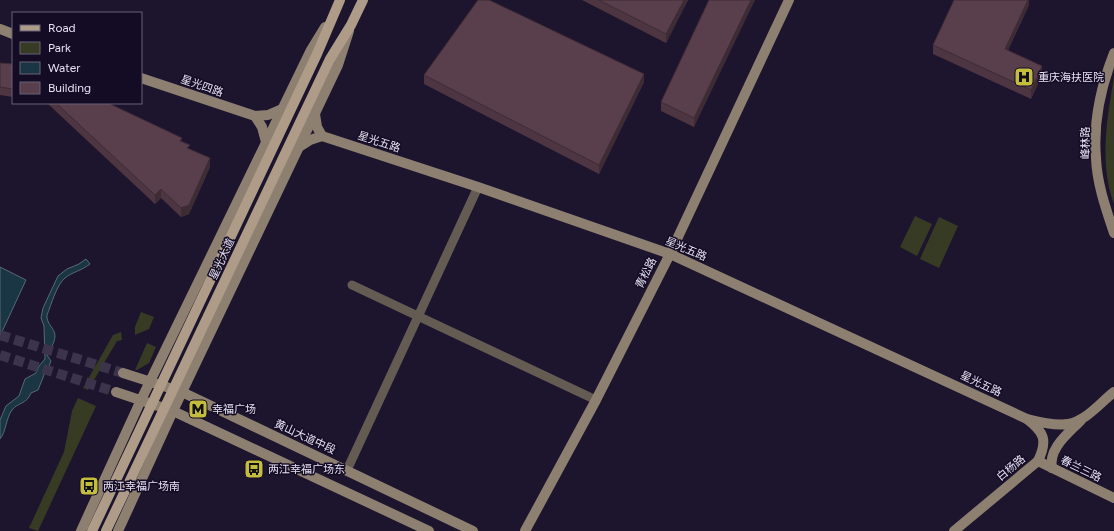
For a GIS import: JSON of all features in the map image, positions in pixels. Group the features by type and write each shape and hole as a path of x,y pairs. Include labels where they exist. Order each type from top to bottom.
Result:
{"main road":[{"name":"星光大道","path":"92,531 317,54 340,0"},
{"name":"星光大道","path":"106,531 330,59 351,25 363,0"}],"street":[{"name":"青松路","path":"525,531 596,400 670,254 789,0"},
{"path":"81,531 141,400 282,109 311,50 335,12"},
{"path":"118,531 173,411 338,65 351,25"},
{"path":"0,30 12,34"},
{"name":"峰林路","path":"1114,53 1106,74 1097,114 1096,158 1103,202 1114,233"},
{"name":"星光四路","path":"142,78 255,116"},
{"path":"266,142 262,127 255,116 268,115 282,109"},
{"path":"299,147 310,140 322,136 317,127 315,114"},
{"name":"星光五路","path":"322,136 478,187 670,254 1027,419"},
{"path":"347,470 419,318 478,187"},
{"path":"352,285 419,318 596,400"},
{"name":"黄山大道中段","path":"123,373 182,392 473,531"},
{"path":"116,392 173,411 429,531"},
{"path":"1052,468 1051,461 1054,451 1083,418 1114,392"},
{"path":"1027,419 1047,423 1068,424 1083,418"},
{"name":"白杨路","path":"954,531 1038,461 1043,446 1043,434 1027,419"},
{"name":"春兰三路","path":"1038,461 1114,498"}],"green space":[{"path":"1114,77 1114,204 1109,188 1107,173 1106,140"},
{"path":"915,216 932,224 917,256 900,247"},
{"path":"939,217 958,226 939,268 920,259"},
{"path":"141,312 154,317 149,329 135,335 135,327"},
{"path":"121,332 122,340 117,341 88,390 83,388 113,335"},
{"path":"147,343 156,347 149,363 135,370"},
{"path":"78,398 96,406 38,531 29,528 64,452 72,411"}],"water":[{"path":"86,259 90,264 62,281 54,295 47,315 48,321 55,333 55,338 47,355 51,361 49,366 43,370 44,375 38,390 31,393 27,400 14,407 12,410 8,417 4,433 0,439 0,420 6,406 19,396 25,379 36,373 39,366 45,359 44,326 41,318 43,308 58,276 67,269"},
{"path":"0,267 26,280 0,336"}],"building":[{"path":"478,0 489,0 644,74 599,165 424,75"},
{"path":"599,0 684,0 666,34"},
{"path":"709,0 751,0 694,118 661,102"},
{"path":"954,0 1028,0 1005,49 1042,66 1031,90 933,45"},
{"path":"0,63 12,64 12,89 0,87"},
{"path":"57,104 110,104 182,138 180,141 190,145 187,148 210,158 189,205 181,208 161,189 155,195"}],"tunnel":[{"path":"0,335 123,373"},
{"path":"0,355 116,392"}],"place":[{"name":"重庆海扶医院","path":"1024,77"},
{"name":"幸福广场","path":"198,409"},
{"name":"两江幸福广场东","path":"254,469"},
{"name":"两江幸福广场南","path":"89,486"}]}
